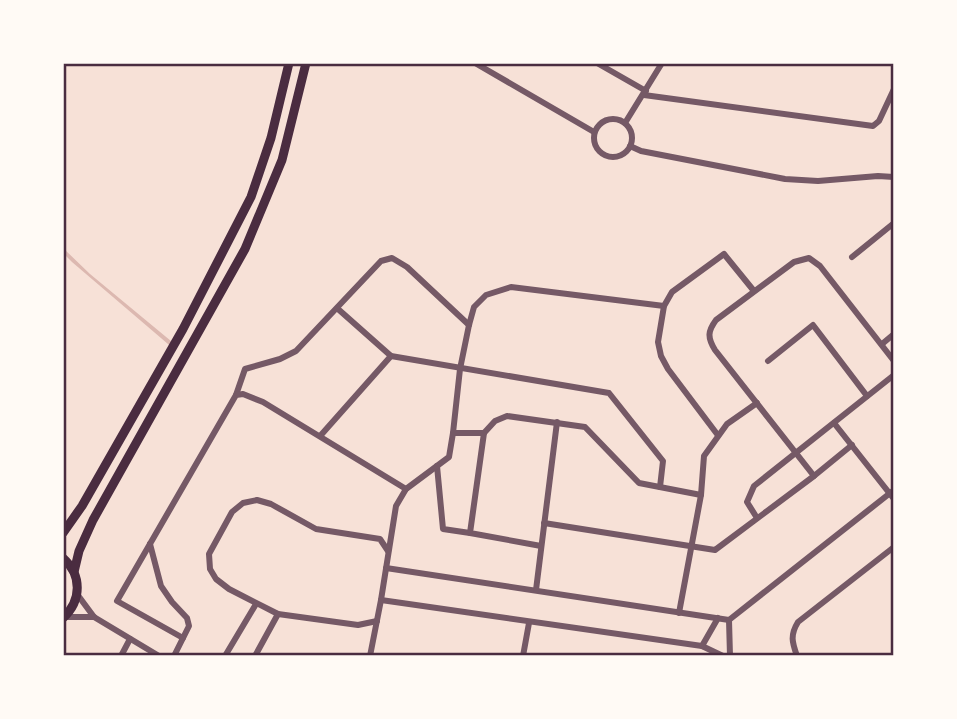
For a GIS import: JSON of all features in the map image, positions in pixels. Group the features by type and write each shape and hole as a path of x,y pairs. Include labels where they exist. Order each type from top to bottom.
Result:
{"main road":[{"path":"63,533 82,506 183,329 251,197 271,138 289,63"},
{"path":"74,572 79,551 93,520 245,249 282,160 306,63"},
{"path":"63,558 74,572 78,583 71,610 64,617"}],"street":[{"path":"475,63 594,132"},
{"path":"597,63 645,93 873,127 879,121 894,89"},
{"path":"625,123 662,63"},
{"path":"607,119 625,123 631,133 627,150 618,156 607,156 596,147 594,132 597,127 607,119"},
{"path":"630,146 641,151 785,179 818,181 894,177"},
{"path":"852,257 894,223"},
{"path":"717,434 668,369 661,355 658,342 664,306 672,292 724,254 754,291"},
{"path":"183,638 117,601 236,395 245,369 280,359 296,351 381,261 393,258 407,267 469,325"},
{"path":"814,477 708,340 709,330 716,320 794,262 809,258 820,266 894,361"},
{"path":"370,656 396,506 406,489 449,457 460,369 474,307 486,295 511,287 664,306"},
{"path":"338,309 391,356 609,393 663,461 660,487"},
{"path":"768,362 813,325 867,396"},
{"path":"882,344 894,334"},
{"path":"321,435 391,356"},
{"path":"757,518 747,502 754,486 894,375"},
{"path":"236,395 243,394 263,402 406,489"},
{"path":"679,613 701,495 704,456 717,434 727,424 757,403"},
{"path":"470,533 484,433 495,421 507,416 585,427 639,482 701,495"},
{"path":"536,590 557,422"},
{"path":"386,568 729,620 893,494 834,423"},
{"path":"453,433 484,433"},
{"path":"544,523 715,550 814,477 852,445"},
{"path":"437,466 443,529 541,546"},
{"path":"377,621 358,625 278,614 229,589 216,579 210,569 209,554 232,512 243,503 257,500 271,504 316,529 380,539 388,553"},
{"path":"150,544 162,586 187,618 189,626 174,656"},
{"path":"797,656 792,643 792,631 798,622 894,547"},
{"path":"77,594 94,617 131,639 149,654 159,656"},
{"path":"381,600 702,646 723,656"},
{"path":"225,656 256,604"},
{"path":"255,656 278,614"},
{"path":"64,617 94,617"},
{"path":"702,646 718,618"},
{"path":"729,620 730,656"},
{"path":"523,656 529,623"},
{"path":"121,656 131,639"}],"shaded area":[{"path":"63,248 90,274 177,346 175,350 72,262 63,253"}]}
